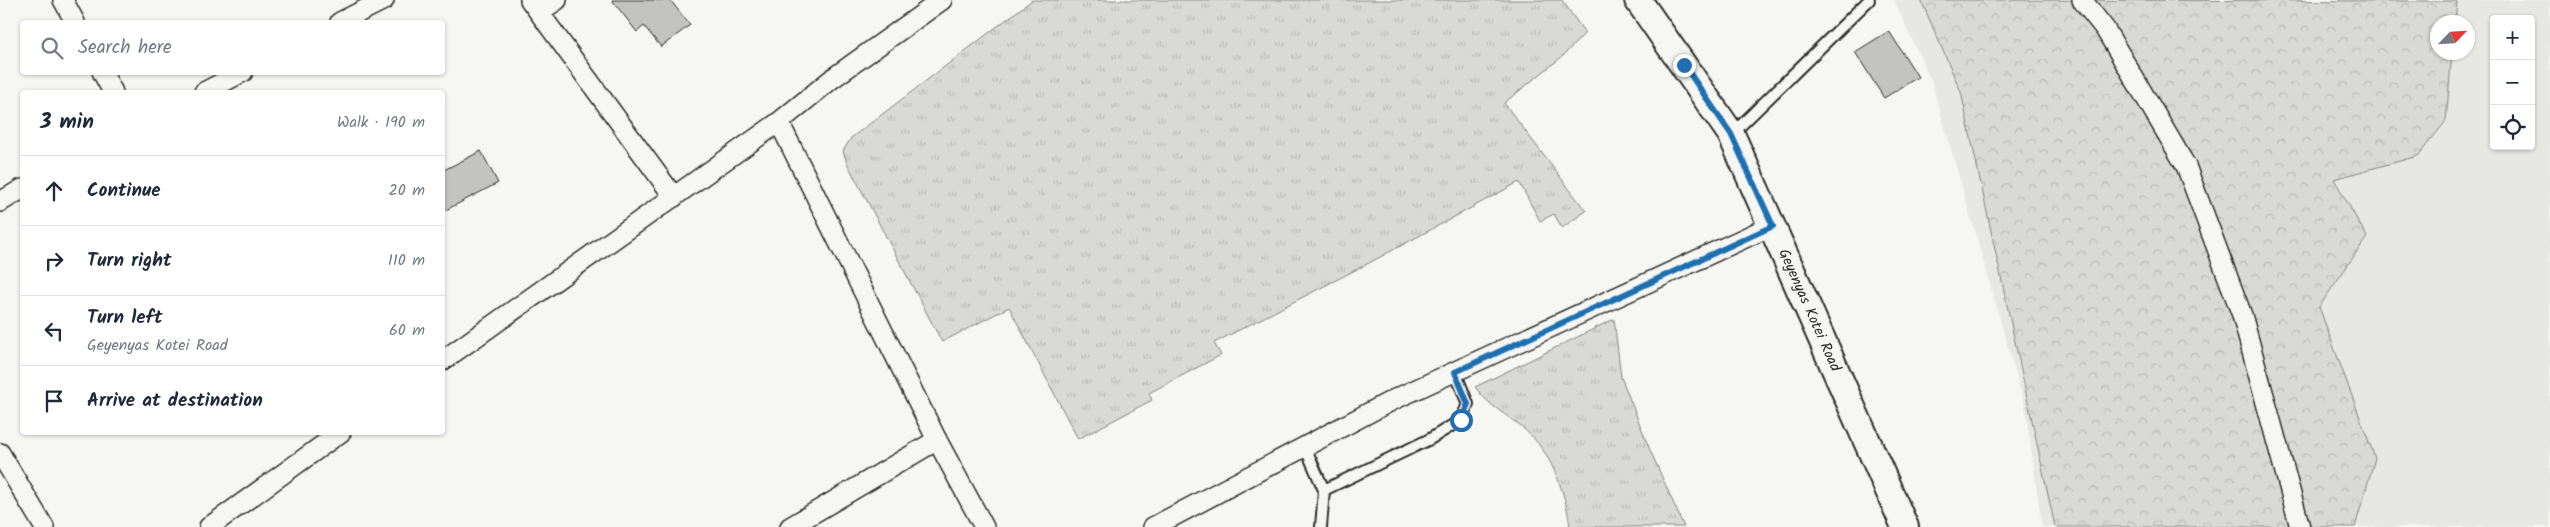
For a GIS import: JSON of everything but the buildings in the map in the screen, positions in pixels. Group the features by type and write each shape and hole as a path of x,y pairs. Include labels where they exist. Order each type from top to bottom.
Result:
{"street":[{"path":"63,0 74,20"},
{"path":"344,20 384,0"},
{"path":"557,0 534,6 674,198"},
{"path":"445,359 780,122 833,78 942,0"},
{"name":"Geyenyas Kotei Road","path":"1638,0 1731,134 1905,527"},
{"path":"2082,0 2105,29 2186,166 2242,315 2300,527"},
{"path":"104,75 112,90"},
{"path":"208,90 237,75"},
{"path":"780,122 937,440 984,527"},
{"path":"0,202 20,190"},
{"path":"1153,527 1393,400 1773,226"},
{"path":"209,527 337,435"},
{"path":"790,527 937,440"},
{"path":"0,453 44,527"}],"lane":[{"path":"1731,134 1869,0"},
{"path":"1324,490 1430,439 1461,420 1468,404 1455,372"},
{"path":"1305,447 1324,490 1322,527"}],"shaded area":[{"path":"1894,0 2550,0 2550,527 2042,527 2025,406 1932,83"}],"green space":[{"path":"1032,0 1562,0 1585,33 1563,56 1504,103 1586,211 1562,228 1554,214 1540,221 1519,182 1369,263 1214,343 1221,355 1149,393 1152,400 1078,439 1009,307 942,342 847,163 843,151 851,138"},
{"path":"1921,0 2457,1 2456,15 2430,15 2430,60 2451,60 2446,121 2418,156 2334,179 2367,237 2319,307 2375,458 2355,527 2055,527 1961,92"},
{"path":"1614,319 1621,377 1650,450 1684,527 1570,527 1565,500 1556,473 1542,449 1534,438 1493,405 1475,387"}],"route":[{"path":"1461,420 1468,404 1455,372 1773,226 1731,134 1684,65"}]}
